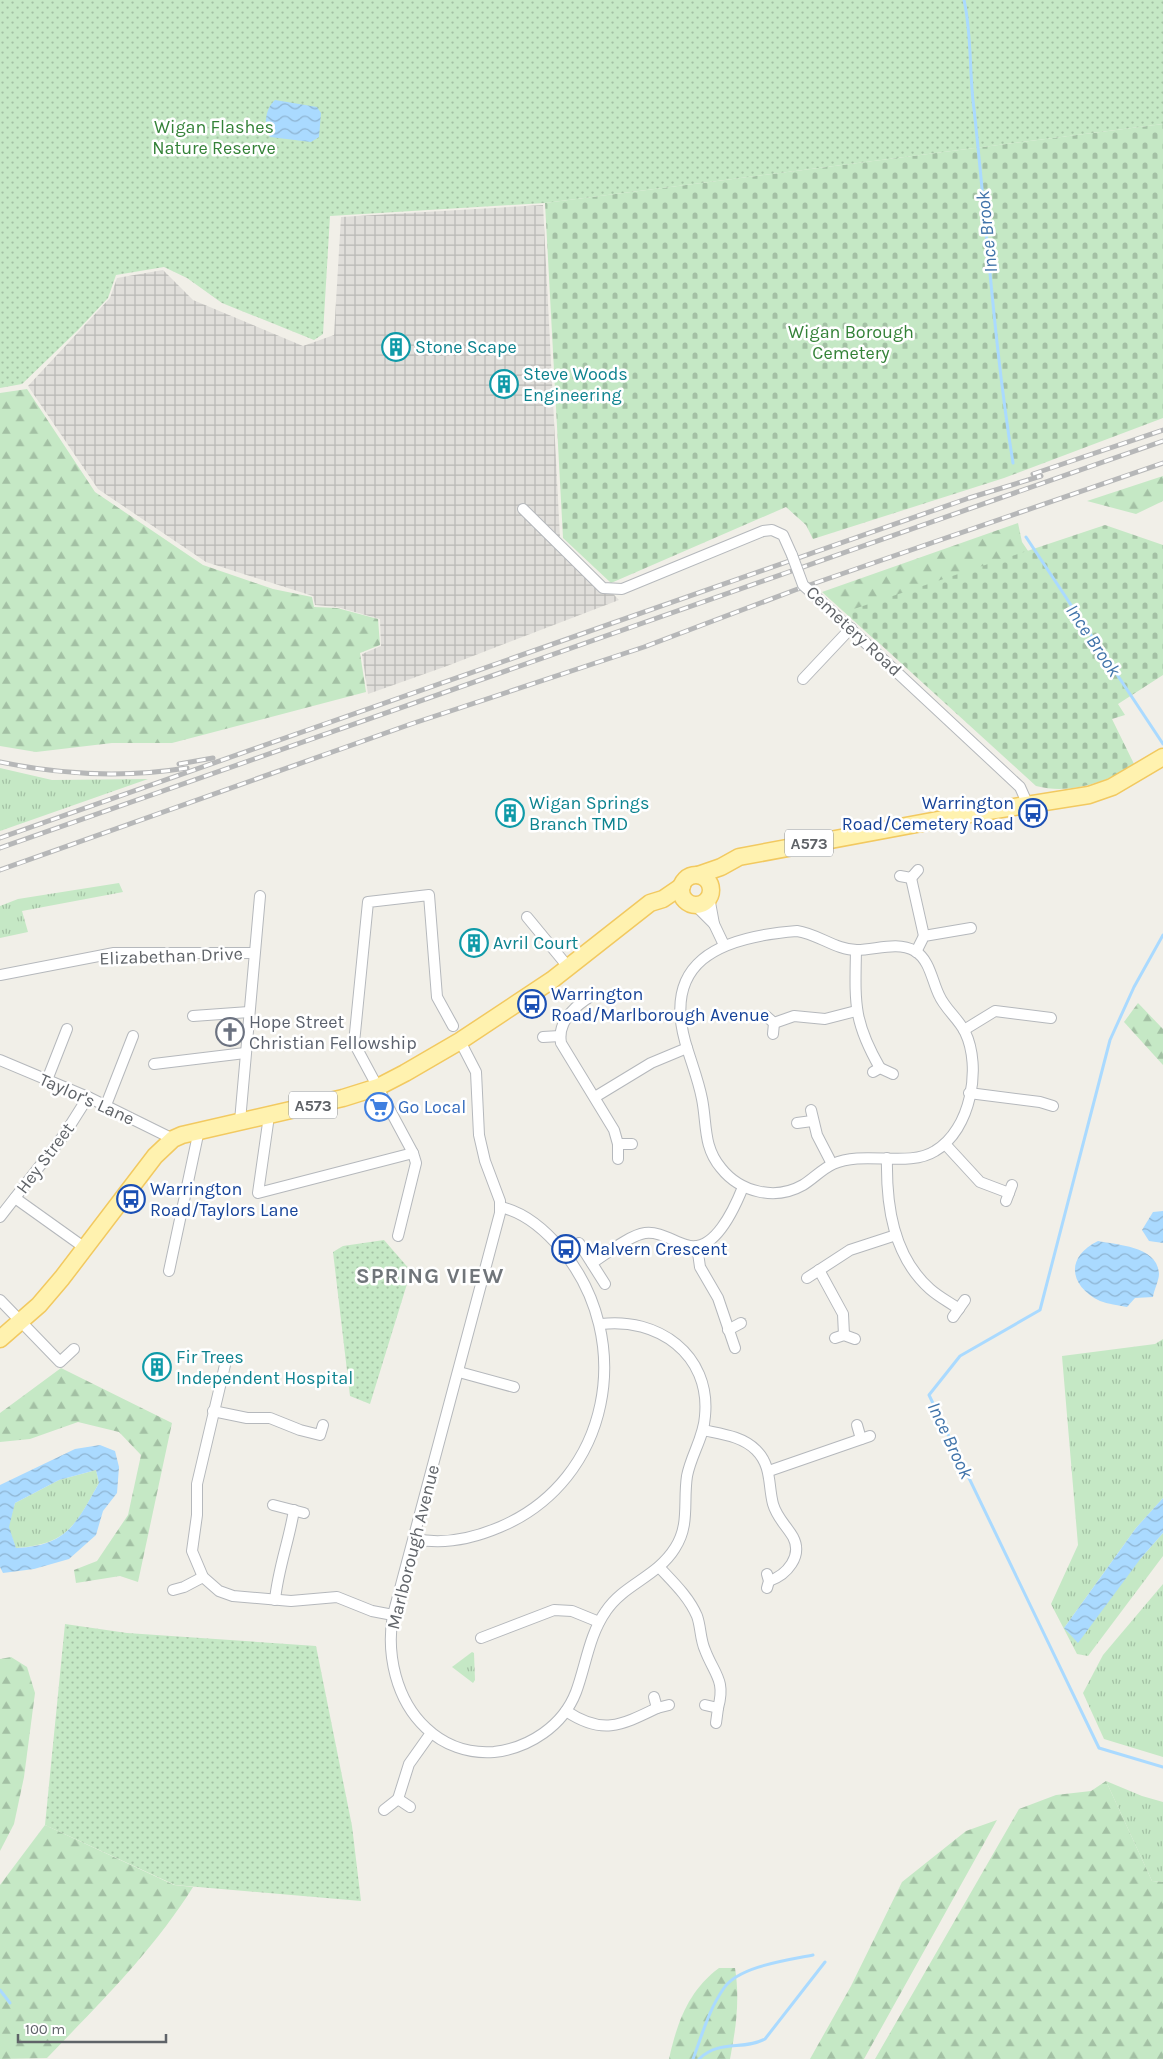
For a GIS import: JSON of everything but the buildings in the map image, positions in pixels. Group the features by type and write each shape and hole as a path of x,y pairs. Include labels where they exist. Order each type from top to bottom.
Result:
{"main road":[{"name":"A573","path":"0,1339 21,1322 51,1292 154,1156 173,1139 199,1130 343,1098 378,1087 423,1064 460,1041 569,968 650,903 663,899 696,895 690,876 721,867 739,857 1097,792 1112,787 1163,757"},
{"path":"696,895 721,867"}],"street":[{"name":"Cemetery Road","path":"523,509 603,588 612,590 622,590 763,531 772,530 783,535 803,585 1020,787 1028,805"},
{"path":"803,679 851,628"},
{"path":"900,876 914,874 924,936 916,952"},
{"path":"696,895 714,924 724,945"},
{"path":"696,895 714,924"},
{"path":"240,1121 260,896"},
{"path":"398,1236 415,1171 413,1153 354,1043 368,902 429,896 437,997 452,1019"},
{"path":"527,917 569,968"},
{"path":"924,936 970,928"},
{"path":"797,931 856,950 894,947 916,952 928,966 939,996 964,1030 972,1061 969,1092 961,1122 945,1144 926,1155 857,1158 832,1164 800,1186 788,1191 775,1193 743,1187 721,1169 709,1148 703,1102 687,1048 680,1016 684,986 689,973 697,963 724,945 769,933 797,931"},
{"path":"856,950 856,1011 862,1034 877,1070 893,1074"},
{"name":"Elizabethan Drive","path":"0,975 114,953 254,953"},
{"path":"593,995 578,998 565,1020 560,1036 561,1043 614,1130 618,1144 618,1159"},
{"path":"773,1034 770,1019 794,1016 825,1019 856,1011"},
{"path":"964,1030 995,1011 1039,1011 1051,1018"},
{"path":"193,1016 249,1012"},
{"path":"47,1080 67,1029"},
{"path":"106,1106 133,1036"},
{"path":"543,1037 560,1036"},
{"name":"Marlborough Avenue","path":"460,1041 476,1072 479,1135 500,1207 499,1221 393,1615 390,1647 395,1671 409,1708 431,1733 447,1744 482,1752 498,1751 523,1744 541,1735 566,1711 576,1693 599,1622 618,1596 659,1567 675,1548 684,1529 687,1511 687,1478 703,1430 706,1414 705,1394 698,1371 686,1353 670,1339 644,1326 628,1323 601,1324"},
{"path":"595,1097 651,1063 687,1048"},
{"path":"154,1064 245,1053"},
{"name":"Taylor's Lane","path":"0,1060 88,1097 173,1139"},
{"path":"969,1092 1041,1098 1053,1106"},
{"name":"Hey Street","path":"0,1217 64,1134 88,1097"},
{"path":"267,1115 268,1123 258,1193 413,1153"},
{"path":"797,1123 811,1116 832,1164"},
{"path":"169,1271 199,1130"},
{"path":"618,1144 632,1144"},
{"path":"945,1144 980,1182 1009,1193"},
{"path":"887,1158 888,1195 896,1235 912,1270 956,1313 965,1300"},
{"path":"592,1263 635,1236 647,1232 656,1233 686,1245 696,1246 707,1241 723,1226 733,1212 743,1187"},
{"path":"15,1198 85,1248"},
{"path":"415,1539 437,1542 454,1541 477,1536 509,1523 544,1501 573,1469 588,1444 603,1394 605,1361 601,1324 587,1285 555,1242 528,1219 500,1207"},
{"path":"807,1278 850,1250 896,1235"},
{"path":"579,1243 605,1284"},
{"path":"696,1246 700,1267 718,1298 735,1348"},
{"path":"819,1270 843,1314 839,1337 855,1339"},
{"path":"0,1300 60,1362 74,1349"},
{"path":"728,1330 741,1323"},
{"path":"225,1365 196,1484 197,1515 192,1536 194,1558 203,1577 220,1591 233,1596 275,1600 337,1597 364,1609 393,1615"},
{"path":"459,1372 514,1387"},
{"path":"213,1411 247,1418 270,1418 300,1430 321,1435"},
{"path":"768,1471 865,1438 857,1425"},
{"path":"703,1430 732,1437 749,1444 762,1456 768,1471 775,1511 794,1538 796,1550 789,1567 779,1577 768,1581"},
{"path":"273,1505 299,1512 278,1575 275,1600"},
{"path":"659,1567 688,1599 697,1617 704,1649 720,1680 721,1696 716,1723"},
{"path":"173,1590 184,1587 203,1577"},
{"path":"481,1638 494,1638 554,1610 572,1611 599,1622"},
{"path":"654,1697 657,1708"},
{"path":"566,1711 589,1724 606,1726 669,1705"},
{"path":"705,1705 718,1708"},
{"path":"384,1810 398,1799 408,1764 431,1733"},
{"path":"398,1799 410,1807"}],"shaded area":[{"path":"543,205 560,539 619,600 368,694 362,654 381,646 380,619 337,607 315,605 313,596 206,562 98,489 28,386 110,298 117,278 163,270 193,300 303,346 334,335 341,217"}],"green space":[{"name":"Wigan Flashes Nature Reserve","path":"0,0 1163,0 1163,124 545,203 330,216 323,334 314,340 222,303 187,278 164,267 116,275 108,298 78,330 22,384 0,388"},
{"name":"Wigan Borough Cemetery","path":"1163,124 1163,418 1004,478 813,539 806,525 786,507 611,583 563,538 545,203"},
{"path":"27,389 95,492 203,565 273,589 312,597 314,607 337,608 378,619 380,645 360,653 366,692 172,743 112,743 36,752 0,746 0,393"},
{"path":"1163,476 1163,501 1136,514 1087,501"},
{"path":"1018,523 1022,542 1062,601 875,640 822,592"},
{"path":"1105,525 1163,545 1163,675 1118,704 1125,715 1112,719 1135,766 1099,782 1062,789 1036,786 845,612"},
{"path":"0,768 52,780 148,779 0,831"},
{"path":"119,883 123,892 22,911 28,932 0,938 0,906 18,899"},
{"path":"1138,1003 1163,1029 1163,1065 1124,1022"},
{"path":"384,1240 411,1271 370,1404 350,1396 333,1252 343,1246"},
{"path":"1163,1339 1163,1498 1136,1528 1064,1628 1141,1558 1163,1533 1163,1556 1088,1656 1077,1654 1051,1604 1078,1545 1062,1356 1155,1344"},
{"path":"61,1368 172,1423 138,1582 120,1576 76,1583 74,1570 97,1561 128,1515 141,1455 119,1432 78,1422 30,1439 0,1442 0,1413"},
{"path":"96,1470 99,1483 83,1511 68,1530 48,1542 16,1548 8,1527 15,1503 59,1480"},
{"path":"1163,1584 1163,1757 1104,1739 1083,1693 1103,1655"},
{"path":"65,1624 127,1633 316,1646 352,1826 361,1901 175,1885 45,1825"},
{"path":"472,1652 474,1653 475,1680 473,1683 452,1667"},
{"path":"11,1657 27,1667 35,1693 24,1777 14,1824 0,1851 0,1659"},
{"path":"1106,1781 1142,1796 1163,1802 1163,1882 1152,1881"},
{"path":"1106,1781 1152,1881 1163,1882 1163,2059 875,2059 1019,1809 1056,1795 1091,1791"},
{"path":"997,1820 864,2059 810,2059 851,1986 902,1882 966,1831"},
{"path":"45,1825 174,1885 193,1887 143,1955 106,1997 47,2058 0,2059 0,1885"},
{"path":"719,1968 735,1968 737,2014 730,2059 669,2059 685,2009 699,1987"}],"water":[{"path":"275,100 317,107 321,113 319,137 311,142 270,137 266,128 266,118 269,108"},
{"path":"1163,1211 1163,1243 1149,1241 1142,1230 1153,1212"},
{"path":"1098,1241 1135,1248 1152,1258 1157,1265 1159,1274 1153,1297 1135,1298 1127,1307 1100,1301 1082,1288 1077,1280 1076,1263 1080,1255 1087,1248"},
{"path":"100,1445 115,1451 119,1467 117,1493 103,1511 96,1535 69,1559 34,1569 3,1573 0,1567 0,1485 75,1449","holes":["96,1470 99,1483 84,1510 68,1530 47,1543 16,1548 9,1527 15,1503 59,1480"]},
{"path":"1163,1498 1163,1533 1141,1558 1078,1643 1064,1628 1136,1528"}],"waterway":[{"name":"Ince Brook","path":"964,0 967,13 972,95 996,331 1013,463"},
{"name":"Ince Brook","path":"1026,537 1163,744"},
{"name":"Ince Brook","path":"1163,935 1134,987 1110,1040 1040,1310 960,1356 929,1395 1099,1748 1163,1767"},
{"path":"693,2059 714,2005 731,1980 752,1969 765,1965 813,1955"},
{"path":"699,2059 715,2049 748,2044 765,2039 825,1962"},
{"path":"0,1990 10,2003"}],"railway":[{"path":"1033,474 1163,430"},
{"path":"0,848 1163,441"},
{"path":"0,870 411,724 644,647 795,590 1163,463"},
{"path":"0,838 969,498 1041,476"},
{"path":"179,764 213,758"},
{"path":"0,762 47,770 93,774 140,773 187,768"}],"place":[{"name":"Stone Scape","path":"396,347"},
{"name":"Steve Woods Engineering","path":"504,384"},
{"name":"Wigan Springs Branch TMD","path":"510,813"},
{"name":"Warrington Road/Cemetery Road","path":"1033,813"},
{"name":"Avril Court","path":"474,943"},
{"name":"Warrington Road/Marlborough Avenue","path":"532,1004"},
{"name":"Hope Street Christian Fellowship","path":"230,1032"},
{"name":"Go Local","path":"379,1107"},
{"name":"Warrington Road/Taylors Lane","path":"131,1199"},
{"name":"Malvern Crescent","path":"566,1249"},
{"name":"Fir Trees Independent Hospital","path":"157,1367"}],"district":[{"name":"SPRING VIEW","path":"430,1275"}]}
